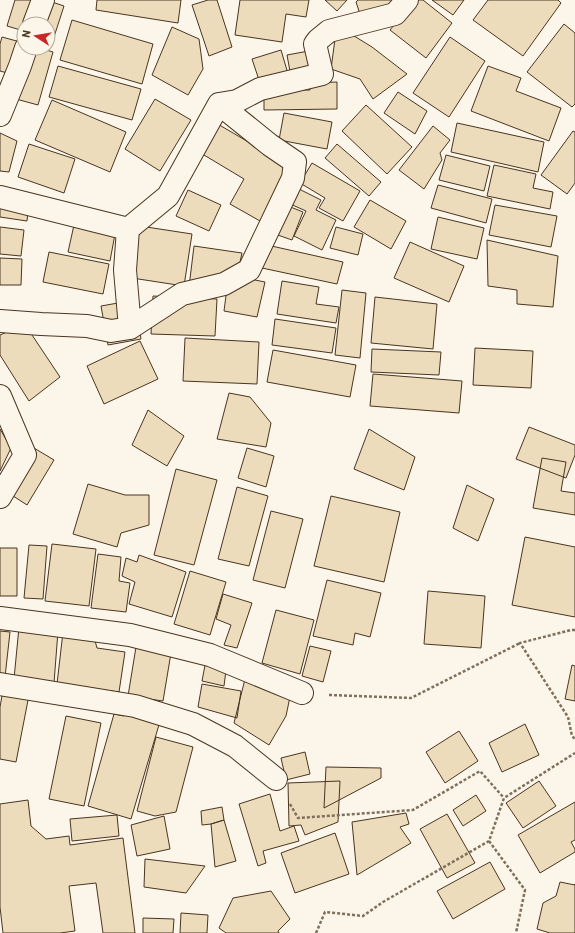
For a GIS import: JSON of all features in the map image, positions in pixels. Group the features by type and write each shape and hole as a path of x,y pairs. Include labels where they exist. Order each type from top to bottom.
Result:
{"street":[{"path":"37,16 43,0"},
{"path":"220,104 237,101 260,89 322,74 315,44 318,40 329,32 395,14 407,0"},
{"path":"0,114 23,56"},
{"path":"130,328 124,270 128,229 168,196 220,104"},
{"path":"0,321 87,326 111,331 130,328 182,294 224,284 249,270 293,178 296,162 270,145 220,104"},
{"path":"0,197 128,229"},
{"path":"0,396 25,455 0,497"},
{"path":"0,618 130,635 210,655 302,694"},
{"path":"0,684 135,706 193,724 235,746 276,779"}],"path":[{"path":"302,694 411,698 520,643 575,630"},
{"path":"520,643 568,717 572,736 575,739"},
{"path":"316,933 325,912 362,916 489,840 504,798 575,753"},
{"path":"298,818 413,810 480,771 504,798"},
{"path":"489,840 525,890 516,933"}],"building":[{"path":"15,0 46,0 64,6 56,31 56,16 16,16 16,29 7,26"},
{"path":"97,0 181,0 178,23 96,10"},
{"path":"208,0 217,0 232,47 209,56 192,5"},
{"path":"240,0 309,0 306,17 286,14 282,42 235,35"},
{"path":"325,0 347,0 337,11"},
{"path":"358,0 399,0 361,17 356,2"},
{"path":"414,0 423,0 452,23 426,58 390,30"},
{"path":"432,0 464,0 453,15"},
{"path":"488,0 558,0 561,3 523,56 473,20"},
{"path":"72,20 153,44 142,84 60,60"},
{"path":"564,24 575,33 575,104 572,107 527,72"},
{"path":"172,27 199,39 203,69 188,95 152,75"},
{"path":"346,31 372,47 407,74 373,99 360,79 331,69 335,39"},
{"path":"2,37 16,41 16,56 52,56 38,105 16,99 22,77 0,71 0,44"},
{"path":"450,37 485,61 449,117 413,93"},
{"path":"281,50 289,77 261,86 252,59"},
{"path":"314,50 318,72 291,77 287,55"},
{"path":"58,66 141,89 132,120 49,97"},
{"path":"488,66 521,78 516,91 561,108 549,141 471,111"},
{"path":"337,82 337,109 264,110 264,90 310,90 310,83"},
{"path":"398,92 427,111 415,134 384,113"},
{"path":"155,99 191,120 160,171 125,149"},
{"path":"52,100 126,132 110,172 35,140"},
{"path":"366,105 412,147 387,174 342,131"},
{"path":"284,113 332,122 327,149 279,140"},
{"path":"216,123 291,167 260,221 230,204 244,179 199,152"},
{"path":"457,123 544,142 538,172 451,152"},
{"path":"433,126 450,140 440,153 442,160 424,189 399,170"},
{"path":"573,131 575,132 575,183 567,194 541,175"},
{"path":"0,133 17,141 9,172 0,171"},
{"path":"29,144 75,159 64,193 18,177"},
{"path":"337,144 381,182 369,196 325,158"},
{"path":"446,155 490,166 484,191 439,180"},
{"path":"312,163 360,191 343,221 319,208 325,198 300,183"},
{"path":"494,165 536,174 533,188 553,192 550,209 487,196"},
{"path":"438,185 492,199 486,223 431,208"},
{"path":"295,187 321,200 316,210 336,220 322,250 294,236 306,211 288,203"},
{"path":"188,190 221,205 209,231 176,216"},
{"path":"0,199 29,202 27,221 0,217"},
{"path":"370,200 406,221 391,249 354,227"},
{"path":"283,204 303,212 292,240 272,233"},
{"path":"495,205 557,216 551,247 489,235"},
{"path":"438,217 484,228 477,259 431,249"},
{"path":"74,225 115,234 110,261 68,252"},
{"path":"140,226 192,234 184,286 132,278"},
{"path":"0,227 24,230 21,256 0,254"},
{"path":"336,227 363,234 358,255 330,248"},
{"path":"487,240 558,256 553,307 517,304 517,290 488,286"},
{"path":"410,242 464,266 449,302 394,278"},
{"path":"267,245 343,262 337,284 262,268"},
{"path":"194,246 242,253 238,271 189,287"},
{"path":"49,252 109,264 103,294 43,282"},
{"path":"0,258 22,259 21,285 0,285"},
{"path":"245,278 265,282 257,317 224,311 227,288"},
{"path":"282,281 319,287 316,304 339,307 336,323 277,314"},
{"path":"342,290 366,293 360,358 335,355"},
{"path":"153,296 217,299 215,336 151,334"},
{"path":"375,297 437,304 433,349 371,343"},
{"path":"135,300 141,339 108,345 101,306"},
{"path":"275,319 336,328 332,353 272,345"},
{"path":"14,329 28,329 60,377 29,401 0,355 0,335"},
{"path":"185,338 259,342 257,384 183,381"},
{"path":"140,341 158,379 104,404 87,366"},
{"path":"475,348 533,351 531,388 473,385"},
{"path":"372,349 441,352 439,375 371,372"},
{"path":"273,350 356,365 350,397 267,382"},
{"path":"373,374 462,381 459,413 370,406"},
{"path":"229,393 250,397 271,423 266,447 217,439"},
{"path":"148,410 184,436 167,466 132,445"},
{"path":"529,427 575,445 575,455 566,478 516,459"},
{"path":"0,429 11,448 0,471"},
{"path":"369,429 415,457 404,490 354,469"},
{"path":"34,448 54,460 27,505 7,492"},
{"path":"247,448 274,456 266,487 238,478"},
{"path":"542,458 566,462 561,491 575,493 575,515 533,508"},
{"path":"176,469 217,480 194,565 154,555"},
{"path":"88,484 125,495 149,495 149,525 121,533 117,547 73,534"},
{"path":"467,485 494,499 478,541 453,528"},
{"path":"237,487 268,496 249,566 218,559"},
{"path":"331,496 400,512 384,582 314,566"},
{"path":"271,511 303,519 285,588 253,580"},
{"path":"525,537 575,547 575,617 512,605"},
{"path":"52,544 96,549 89,606 45,601"},
{"path":"29,545 47,546 43,599 24,598"},
{"path":"0,548 17,548 17,596 0,596"},
{"path":"98,554 121,557 119,581 130,583 126,612 91,608"},
{"path":"139,555 186,572 172,617 129,604 135,582 122,576 126,558 137,562"},
{"path":"190,571 226,582 210,635 174,624"},
{"path":"327,580 381,593 370,637 355,633 353,645 313,636"},
{"path":"428,591 485,596 481,648 424,644"},
{"path":"223,594 252,603 237,648 224,645 231,625 216,619"},
{"path":"276,610 314,620 300,674 262,663"},
{"path":"19,627 58,631 54,683 14,679"},
{"path":"0,631 10,632 5,677 0,677"},
{"path":"63,632 94,637 97,648 125,652 119,692 57,684"},
{"path":"310,646 331,651 323,682 302,676"},
{"path":"136,647 171,653 163,701 128,696"},
{"path":"206,660 227,662 224,686 202,681"},
{"path":"572,665 575,666 575,701 565,699"},
{"path":"246,675 291,692 286,716 269,745 234,723"},
{"path":"202,684 241,691 237,718 198,707"},
{"path":"3,690 29,695 16,762 0,759 0,707"},
{"path":"126,708 161,718 131,819 88,806 114,714 124,716"},
{"path":"66,716 101,723 84,806 49,799"},
{"path":"525,724 539,755 502,772 489,743"},
{"path":"459,731 478,761 445,783 426,752"},
{"path":"156,737 193,747 176,812 155,816 137,811"},
{"path":"305,752 310,774 286,780 281,758"},
{"path":"326,767 381,768 381,778 324,808"},
{"path":"340,781 338,822 305,835 301,825 289,826 288,783"},
{"path":"539,781 556,806 523,828 506,803"},
{"path":"270,794 280,831 294,826 299,841 263,851 266,863 258,866 239,804"},
{"path":"476,795 486,811 463,826 453,810"},
{"path":"28,800 31,826 46,839 69,836 70,845 123,838 135,933 103,933 96,883 69,886 75,931 60,933 3,933 0,907 0,804"},
{"path":"575,802 575,840 571,842 575,852 540,873 518,835"},
{"path":"222,807 224,820 202,825 201,811"},
{"path":"406,813 409,824 400,827 411,843 357,875 352,822"},
{"path":"447,814 475,863 447,878 420,829"},
{"path":"117,815 119,836 72,841 70,819"},
{"path":"164,816 170,849 137,856 131,825"},
{"path":"224,820 236,861 215,867 211,824"},
{"path":"335,833 349,874 295,893 281,853"},
{"path":"145,859 205,866 186,893 144,887"},
{"path":"490,862 505,889 453,919 437,891"},
{"path":"560,882 575,885 575,933 550,933 537,929 543,903 556,896"},
{"path":"271,891 290,919 278,931 279,933 226,933 219,928 233,898"},
{"path":"181,913 208,915 207,933 180,933"},
{"path":"143,918 174,919 173,933 143,933"}]}
